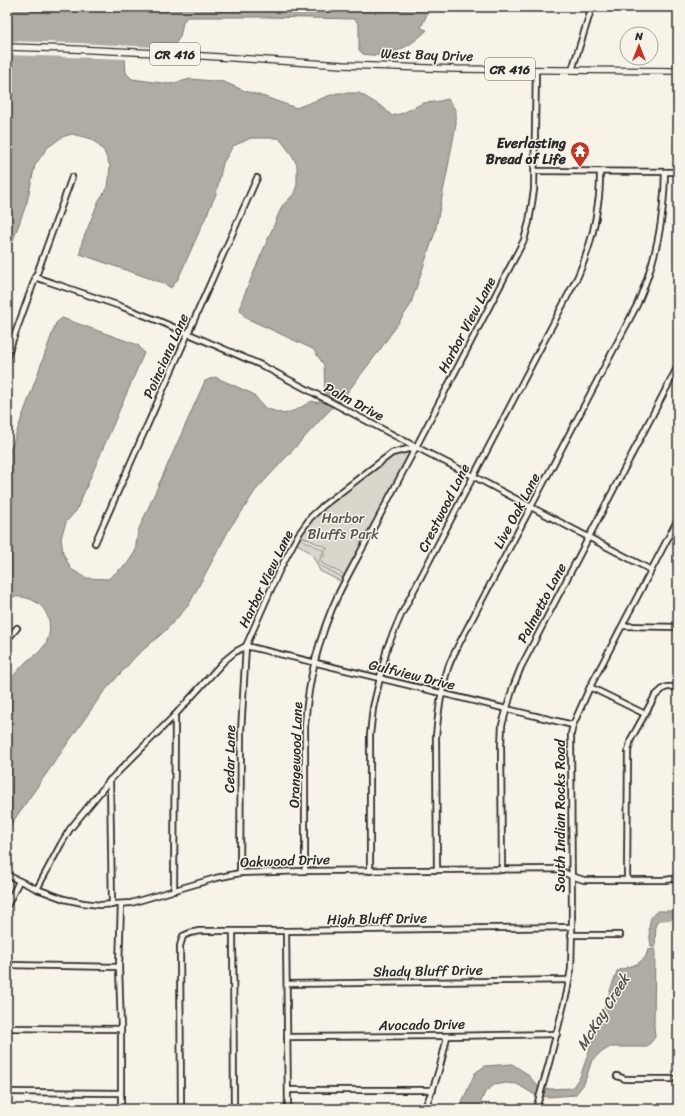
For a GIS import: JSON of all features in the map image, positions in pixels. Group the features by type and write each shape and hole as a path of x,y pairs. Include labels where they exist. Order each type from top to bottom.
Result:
{"main road":[{"name":"West Bay Drive","path":"7,48 73,49 343,65 456,69 678,71"}],"street":[{"path":"572,70 592,7"},
{"name":"Harbor View Lane","path":"37,890 70,829 110,780 175,715 224,661 235,652 246,646 279,571 298,535 311,517 324,505 392,453 416,447 524,240 532,206 535,171 536,70"},
{"path":"535,171 678,172"},
{"name":"Crestwood Lane","path":"370,871 370,735 372,708 387,648 401,615 584,263 595,226 599,202 600,172"},
{"name":"Live Oak Lane","path":"437,870 437,717 441,694 449,666 460,642 637,305 647,282 659,236 663,212 665,172"},
{"path":"7,356 72,177"},
{"name":"Poinciana Lane","path":"95,543 257,178"},
{"name":"Palm Drive","path":"35,277 126,309 188,333 261,366 651,570"},
{"name":"Palmetto Lane","path":"502,870 502,725 513,687 521,667 678,366"},
{"name":"Orangewood Lane","path":"305,871 305,726 309,690 315,663 323,634 338,594 416,447"},
{"name":"South Indian Rocks Road","path":"536,1109 557,1034 571,969 571,734 573,725 590,687 678,519"},
{"path":"623,626 678,627"},
{"path":"7,640 17,628"},
{"name":"Gulfview Drive","path":"246,646 573,725"},
{"name":"Cedar Lane","path":"240,873 241,732 246,646"},
{"path":"590,687 645,714"},
{"path":"628,880 628,751 632,739 655,696 664,688 678,687"},
{"path":"174,891 175,715"},
{"path":"110,780 112,905"},
{"name":"Oakwood Drive","path":"7,875 37,890 64,899 100,905 131,903 216,878 240,873 558,869 584,880 666,880 678,878"},
{"path":"7,906 19,881"},
{"path":"121,904 119,967 121,1109"},
{"name":"High Bluff Drive","path":"181,1109 180,946 183,936 199,931 572,927"},
{"path":"233,931 234,1109"},
{"path":"286,931 288,1109"},
{"path":"571,935 620,935"},
{"path":"7,965 119,967"},
{"name":"Shady Bluff Drive","path":"287,984 569,980"},
{"path":"7,1028 121,1029"},
{"name":"Avocado Drive","path":"287,1037 557,1034"},
{"path":"424,1109 433,1090 443,1059 447,1036"},
{"path":"617,1076 625,1079 678,1079"},
{"path":"288,1090 433,1090"},
{"path":"7,1092 120,1093"}],"green space":[{"name":"Harbor Bluffs Park","path":"416,447 348,577 321,563 327,548 298,535 311,517 392,453"},
{"path":"299,538 324,550 319,562 320,565 344,578 342,582 320,571 312,554 296,543"}],"water":[{"path":"7,7 430,7 421,28 427,30 413,42 398,51 381,55 363,54 359,50 359,25 355,19 187,17 183,22 180,37 175,44 166,49 128,53 125,59 126,73 132,79 169,84 191,79 224,82 245,91 296,108 338,93 359,93 384,108 392,116 403,113 423,103 448,99 456,111 456,124 435,232 410,306 379,351 346,394 255,491 231,526 188,606 166,630 136,656 102,694 7,830 7,683 28,660 37,654 44,646 50,627 47,615 39,604 24,597 7,598 7,459 56,323 62,318 138,345 144,353 76,511 66,522 61,538 63,553 71,569 86,578 108,579 127,564 135,552 138,531 205,381 215,377 253,394 265,408 284,414 296,410 312,401 318,403 325,391 324,365 313,349 246,318 240,310 242,300 282,206 293,195 297,185 297,165 292,155 279,138 251,138 233,146 223,163 216,194 178,279 171,288 163,283 80,254 82,242 99,200 108,187 110,166 104,151 92,139 72,134 62,137 47,148 35,165 27,202 7,257"},
{"path":"658,911 678,911 678,914 662,917 656,923 655,947 651,947 649,927 651,917"},
{"path":"655,949 655,1037 647,1047 610,1047 599,1054 592,1060 584,1084 575,1095 547,1097 535,1095 517,1084 506,1083 494,1085 485,1092 478,1109 459,1109 475,1073 485,1066 512,1064 526,1073 539,1087 550,1089 572,1088 580,1077 617,971 637,964 645,958 648,950"}],"pier":[{"path":"7,41 172,48 167,51 130,55 127,59 7,55"}],"waterway":[{"name":"McKay Creek","path":"659,917 678,915"}],"place":[{"name":"Everlasting Bread of Life","path":"580,168"}]}
